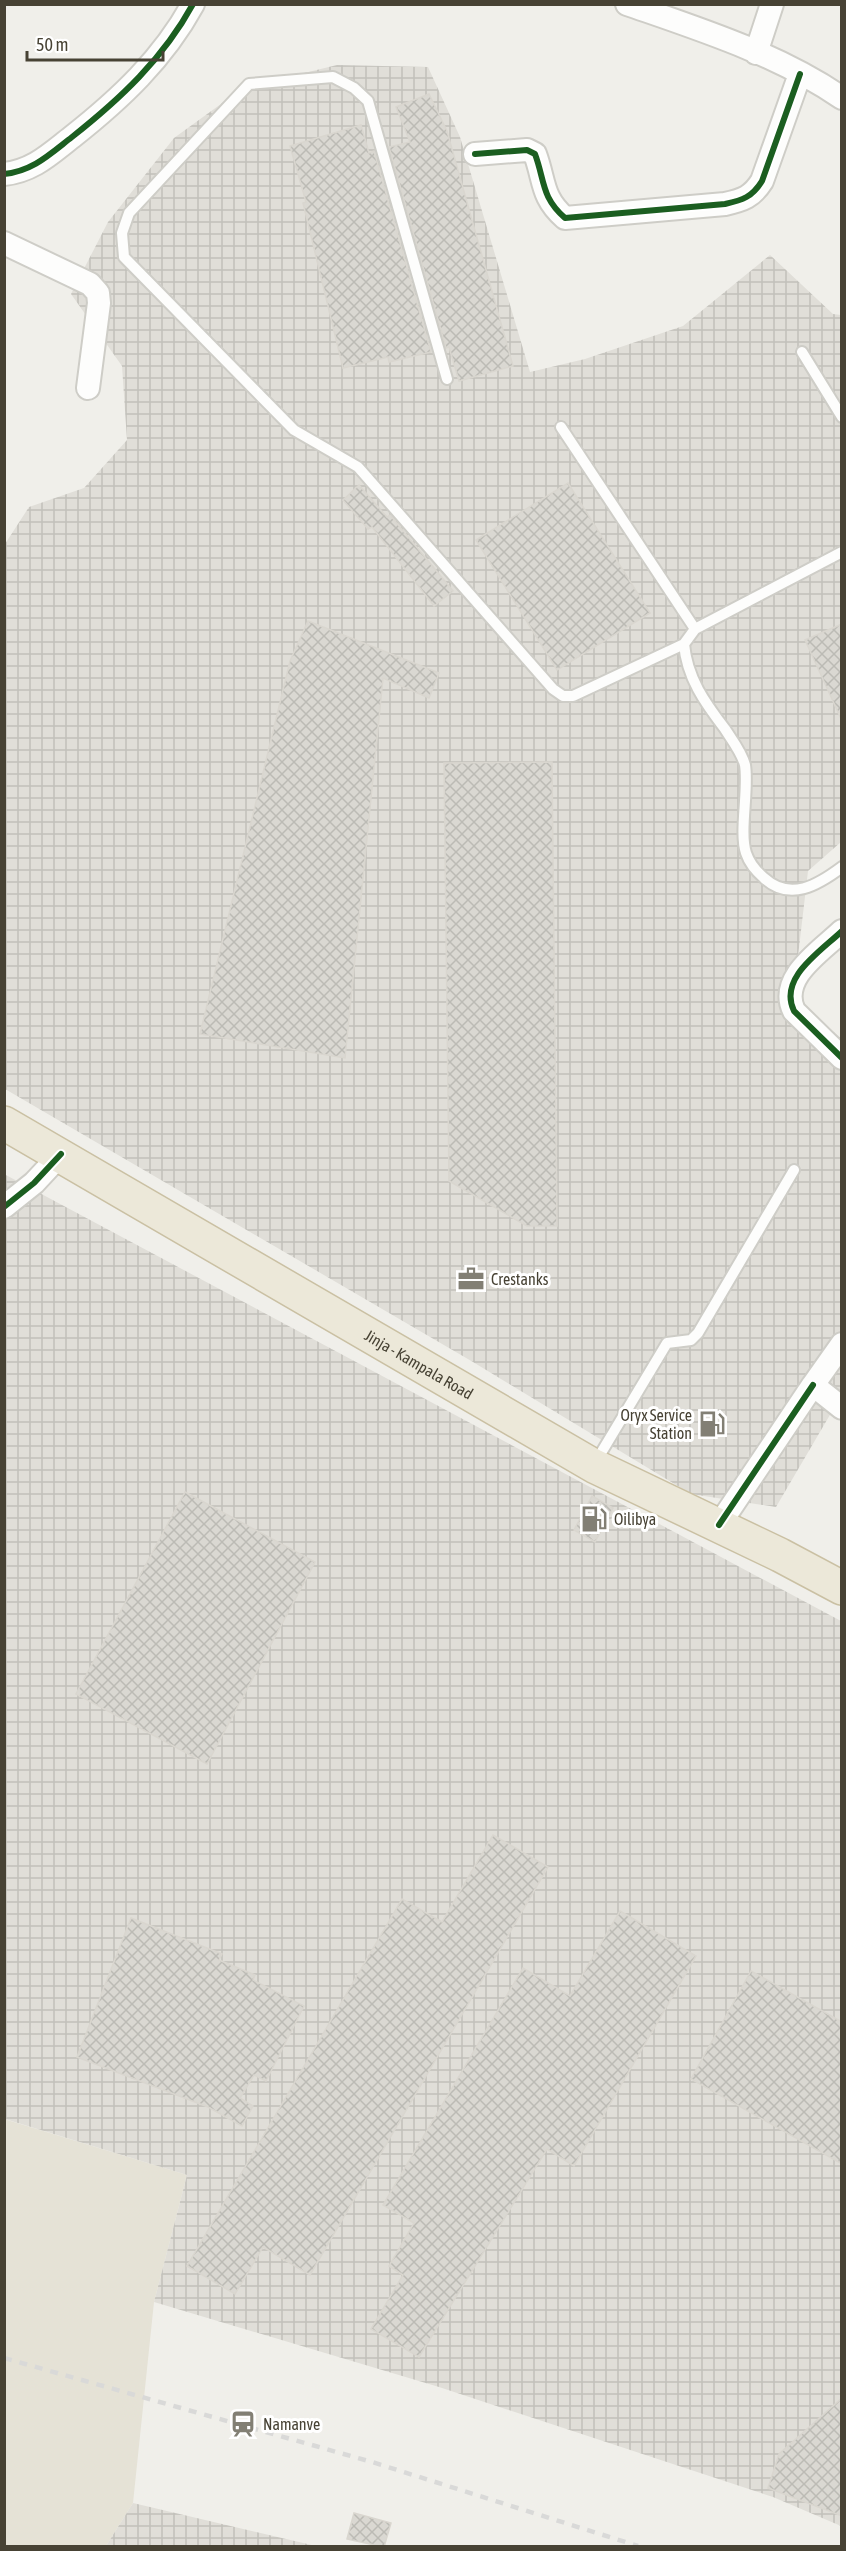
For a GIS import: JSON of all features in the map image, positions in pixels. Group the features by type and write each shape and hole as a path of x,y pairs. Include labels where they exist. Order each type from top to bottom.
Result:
{"highway":[{"name":"Jinja - Kampala Road","path":"4,1123 61,1154 594,1466 719,1525 842,1588"}],"street":[{"path":"4,174 22,172 39,163 119,99 150,67 193,4"},
{"path":"627,4 685,24 756,53 842,98"},
{"path":"756,53 772,4"},
{"path":"475,154 527,150 535,154 542,186 551,206 565,218 725,204 744,200 754,193 762,181 800,74"},
{"path":"4,243 90,284 98,293 99,303 88,388"},
{"path":"842,931 801,970 790,990 790,1002 798,1017 842,1058"},
{"path":"4,1207 34,1184 61,1154"},
{"path":"719,1525 842,1344"},
{"path":"813,1385 842,1408"}],"lane":[{"path":"447,379 368,101 354,88 333,76 249,84 129,213 122,233 124,257 294,430 324,445 358,467 553,689 563,696 573,696 684,644 695,629 842,552"},
{"path":"802,352 842,417"},
{"path":"561,427 695,629"},
{"path":"684,644 686,666 703,699 735,744 745,765 745,852 757,872 772,886 793,892 819,884 842,867"},
{"path":"594,1466 666,1343 672,1340 691,1340 698,1334 794,1170"}],"shaded area":[{"path":"337,65 428,67 460,137 530,372 585,359 683,326 770,255 833,314 841,315 841,842 808,871 793,999 841,1038 841,1396 776,1507 691,1494 473,1362 5,1089 5,544 29,507 84,488 127,440 122,366 71,294 108,222 174,138 243,88"},
{"path":"4,1174 841,1621 841,2526 773,2497 439,2387 154,2302 187,2175 5,2119"},
{"path":"4,2119 187,2175 154,2302 133,2503 106,2546 5,2546"},
{"path":"133,2503 316,2546 106,2546"}],"building":[{"path":"429,94 447,131 513,366 459,381 449,347 446,348 389,147 410,142 396,107"},
{"path":"361,125 369,153 374,151 431,352 389,362 388,357 343,368 303,203 306,202 290,146"},
{"path":"568,483 650,613 557,670 476,540"},
{"path":"359,485 387,517 390,515 453,591 434,606 372,527 368,529 343,500"},
{"path":"308,621 439,673 429,698 383,678 345,1058 200,1034 290,661"},
{"path":"842,624 842,721 805,640"},
{"path":"552,762 557,1226 527,1226 449,1181 444,763"},
{"path":"185,1492 315,1562 207,1764 76,1694"},
{"name":"Oilibya","path":"592,1496 613,1508 595,1542 574,1530"},
{"path":"493,1835 548,1867 310,2275 263,2247 235,2294 187,2266 402,1899 442,1922"},
{"path":"620,1911 696,1956 574,2166 547,2149 419,2357 371,2329 403,2275 389,2266 414,2223 383,2205 523,1968 570,1996"},
{"path":"131,1918 222,1954 219,1960 255,1975 253,1980 304,2006 266,2081 254,2075 240,2098 253,2106 242,2126 208,2107 77,2057"},
{"path":"751,1971 842,2022 842,2164 691,2079"},
{"path":"842,2398 842,2516 768,2488 779,2454"},
{"path":"354,2513 391,2523 384,2547 347,2539"}],"railway":[{"path":"4,2358 372,2462 638,2546"}],"cycle path":[{"path":"4,174 24,169 41,161 107,108 154,60 193,4"},
{"path":"475,154 527,150 535,154 548,196 565,218 731,203 751,194 762,181 800,74"},
{"path":"842,931 804,966 796,977 791,999 794,1011 842,1058"},
{"path":"4,1207 34,1183 61,1154"},
{"path":"719,1525 813,1385"}],"place":[{"name":"Crestanks","path":"471,1279"},
{"name":"Oryx Service Station","path":"712,1424"},
{"name":"Oilibya","path":"594,1519"},
{"name":"Namanve","path":"243,2424"}]}
